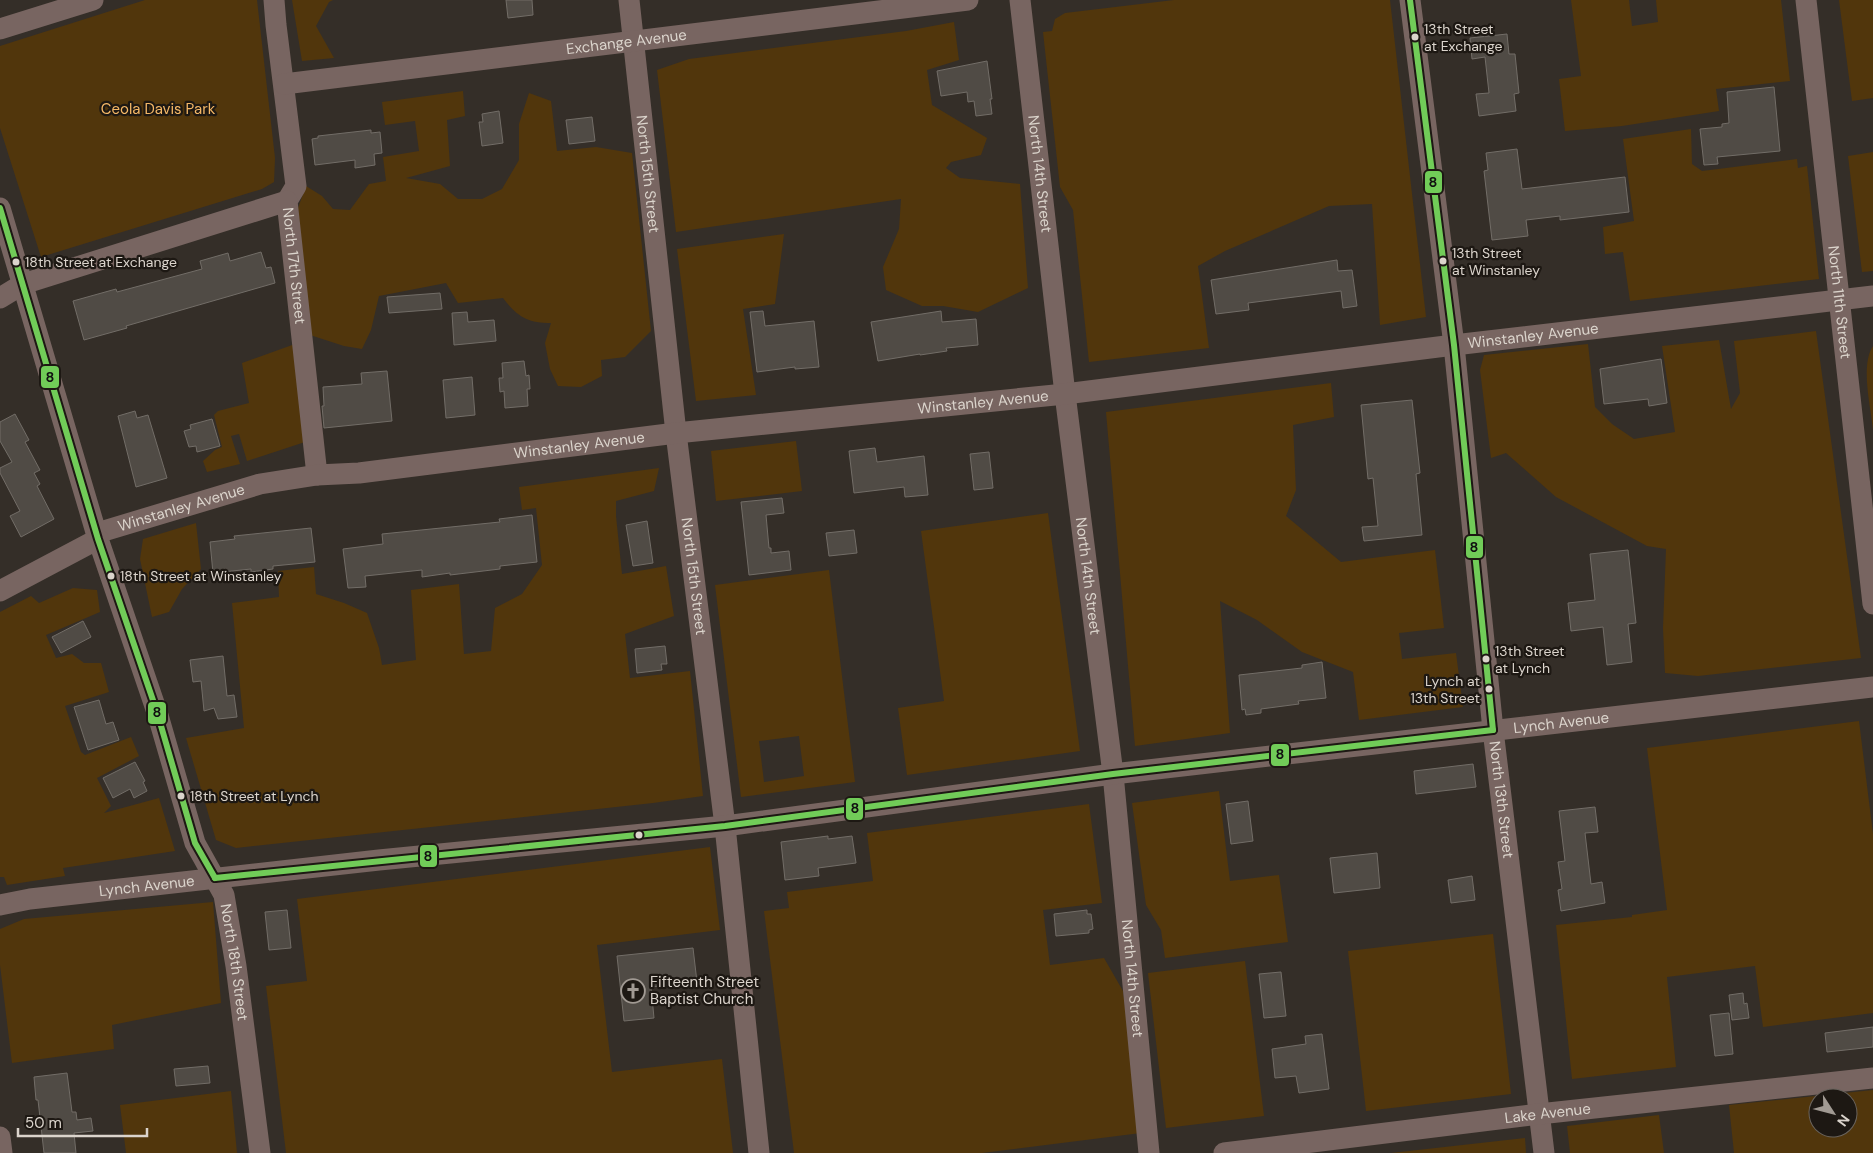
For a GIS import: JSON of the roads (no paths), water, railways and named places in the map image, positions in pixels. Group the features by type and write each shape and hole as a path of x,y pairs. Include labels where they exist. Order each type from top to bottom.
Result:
{"street":[{"path":"0,28 93,0"},
{"name":"North 17th Street","path":"274,0 296,186 287,201 317,475"},
{"name":"North 15th Street","path":"629,0 676,433 725,826 759,1153"},
{"name":"Exchange Avenue","path":"284,84 968,0"},
{"name":"North 14th Street","path":"1020,0 1065,394 1113,774 1149,1153"},
{"name":"North 13th Street","path":"1410,0 1454,345 1493,730 1544,1153"},
{"name":"North 11th Street","path":"1806,0 1873,604"},
{"path":"0,298 23,284 287,201"},
{"name":"North 18th Street","path":"0,208 98,536 157,712 195,843 224,895 260,1153"},
{"name":"Winstanley Avenue","path":"0,590 98,536 260,484 317,475 359,473 676,433 1065,394 1454,345 1873,296"},
{"name":"Lynch Avenue","path":"0,905 30,899 215,878 725,826 1113,774 1873,687"},
{"name":"Lake Avenue","path":"1224,1153 1539,1114 1873,1078"},
{"path":"0,1136 2,1153"}],"place":[{"name":"13th Street at Exchange","path":"1415,37"},
{"name":"13th Street at Winstanley","path":"1443,261"},
{"name":"18th Street at Exchange","path":"16,262"},
{"name":"18th Street at Winstanley","path":"111,576"},
{"name":"13th Street at Lynch","path":"1486,659"},
{"name":"Lynch at 13th Street","path":"1489,689"},
{"name":"18th Street at Lynch","path":"181,796"},
{"name":"Fifteenth Street Baptist Church","path":"633,991"}],"park label":[{"name":"Ceola Davis Park","path":"158,109"}]}
